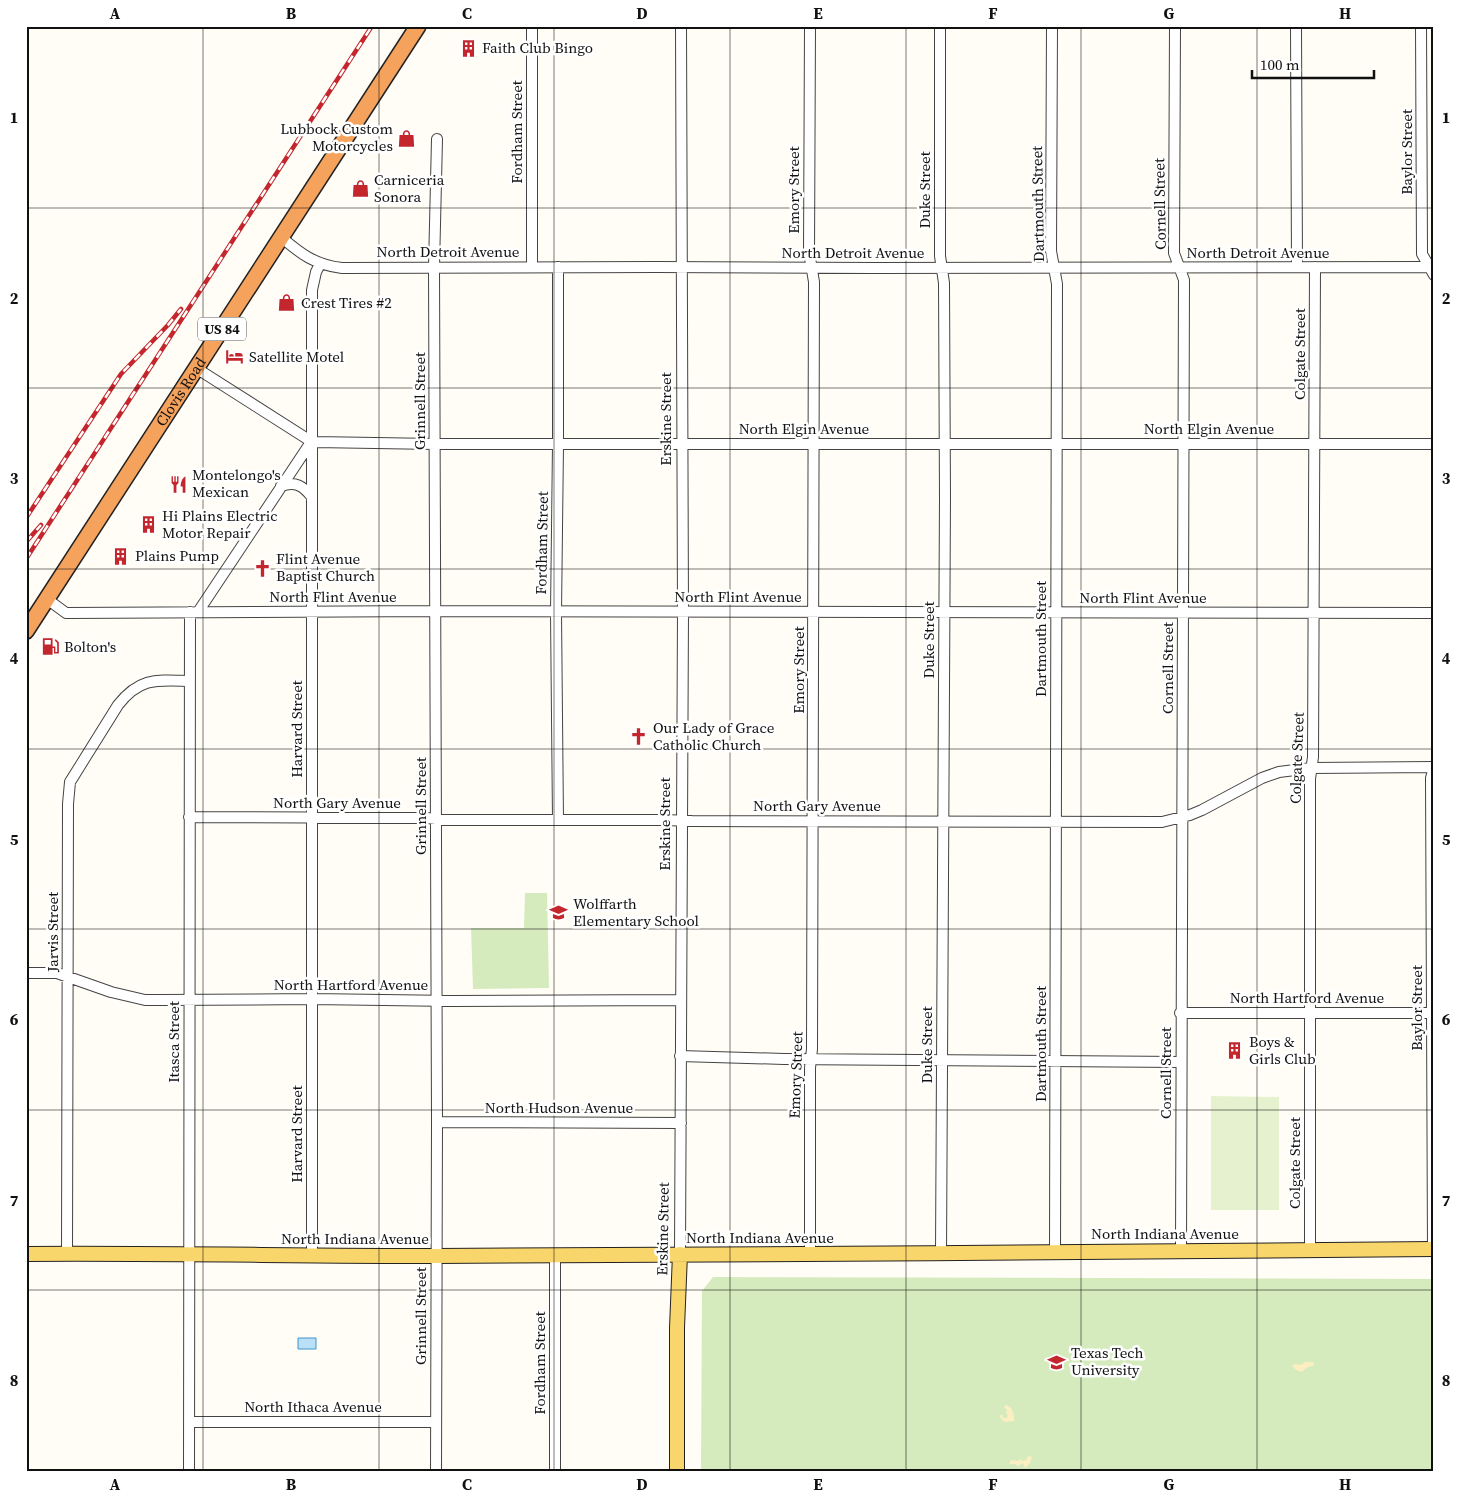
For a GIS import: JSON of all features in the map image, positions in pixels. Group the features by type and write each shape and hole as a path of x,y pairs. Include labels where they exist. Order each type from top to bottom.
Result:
{"highway":[{"name":"Clovis Road","path":"26,631 418,26"}],"main road":[{"name":"North Indiana Avenue","path":"26,1254 436,1256 941,1254 1433,1249"},
{"name":"Erskine Street","path":"677,1472 677,1328 680,1254"}],"street":[{"name":"Fordham Street","path":"532,26 532,267"},
{"name":"Erskine Street","path":"680,1254 683,444 681,26"},
{"name":"Emory Street","path":"810,26 809,252 814,282 814,821 812,1049 810,1068 810,1254"},
{"name":"Duke Street","path":"940,26 940,256 944,283 945,444 941,1254"},
{"name":"Dartmouth Street","path":"1052,26 1052,251 1057,284 1055,1252"},
{"name":"Cornell Street","path":"1174,26 1174,253 1184,280 1180,1013 1181,1251"},
{"path":"1296,26 1297,267"},
{"name":"Baylor Street","path":"1421,26 1422,254 1432,269"},
{"name":"Grinnell Street","path":"436,1472 437,1122 434,267 437,139"},
{"name":"North Detroit Avenue","path":"281,237 308,259 320,264 342,268 1315,267 1432,269"},
{"name":"Harvard Street","path":"312,1255 312,290 320,264"},
{"name":"Fordham Street","path":"558,267 556,612 558,820"},
{"name":"Colgate Street","path":"1310,1250 1310,779 1313,757 1315,267"},
{"name":"North Elgin Avenue","path":"196,368 315,442 435,444 1434,444"},
{"path":"194,612 312,441"},
{"path":"282,486 291,484 301,485 312,497"},
{"name":"North Flint Avenue","path":"47,600 66,613 435,611 1434,612"},
{"name":"Itasca Street","path":"189,1472 189,681 194,612"},
{"name":"Jarvis Street","path":"67,1254 68,804 70,782 127,693 137,686 148,682 164,680 189,681"},
{"name":"Baylor Street","path":"1433,1249 1431,778 1434,767"},
{"name":"North Gary Avenue","path":"189,817 445,820 1162,822 1202,810 1262,778 1279,772 1311,768 1434,767"},
{"name":"North Hartford Avenue","path":"26,973 57,973 111,992 145,1000 681,1000"},
{"name":"North Hartford Avenue","path":"1180,1013 1433,1013"},
{"path":"680,1056 811,1060 1181,1062"},
{"name":"North Hudson Avenue","path":"437,1122 681,1123"},
{"name":"Fordham Street","path":"555,1255 555,1472"},
{"name":"North Ithaca Avenue","path":"189,1422 436,1422"}],"green space":[{"path":"525,893 547,893 549,988 473,989 471,928 524,928"},
{"path":"1211,1096 1279,1097 1279,1210 1211,1210"},
{"name":"Texas Tech University","path":"713,1277 1434,1279 1434,1472 701,1472 702,1291"}],"sand":[{"path":"1305,1362 1313,1362 1314,1366 1310,1366 1302,1372 1292,1366 1295,1364 1301,1365"},
{"path":"1006,1405 1013,1411 1014,1421 1004,1422 999,1416 1002,1414 1003,1418 1007,1418 1007,1410 1004,1407"},
{"path":"1028,1456 1032,1457 1030,1463 1025,1468 1023,1463 1018,1466 1009,1464 1011,1460 1026,1460"}],"water":[{"path":"298,1338 316,1338 316,1349 298,1349"}],"railway":[{"path":"26,559 372,26"},
{"path":"26,518 121,374 181,309"},
{"path":"26,542 41,525"}],"place":[{"name":"Faith Club Bingo","path":"468,48"},
{"name":"Lubbock Custom Motorcycles","path":"407,138"},
{"name":"Carniceria Sonora","path":"360,189"},
{"name":"Crest Tires #2","path":"287,303"},
{"name":"Satellite Motel","path":"235,357"},
{"name":"Montelongo's Mexican","path":"178,484"},
{"name":"Hi Plains Electric Motor Repair","path":"148,525"},
{"name":"Plains Pump","path":"121,556"},
{"name":"Flint Avenue Baptist Church","path":"262,568"},
{"name":"Bolton's","path":"50,647"},
{"name":"Our Lady of Grace Catholic Church","path":"639,737"},
{"name":"Wolffarth Elementary School","path":"559,913"},
{"name":"Boys & Girls Club","path":"1235,1051"},
{"name":"Texas Tech University","path":"1057,1362"}]}
